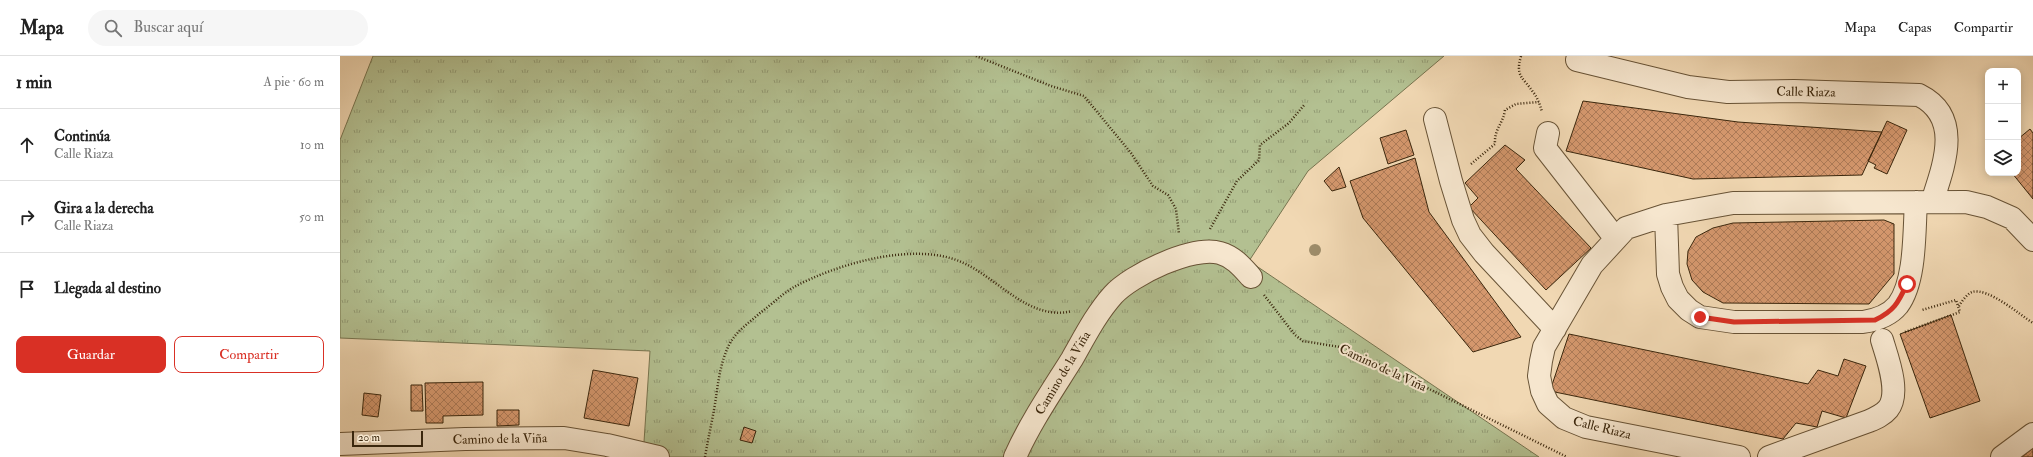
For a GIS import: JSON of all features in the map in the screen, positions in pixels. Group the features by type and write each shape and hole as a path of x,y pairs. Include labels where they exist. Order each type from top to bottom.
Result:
{"street":[{"name":"Calle Riaza","path":"1576,60 1688,88 1728,92 1794,91 1919,95 1930,101 1939,112 1945,123 1947,137 1943,167 1924,202 1907,284 1898,304 1886,315 1875,320 1863,322 1734,322 1700,317 1689,310 1678,299 1672,287 1668,274 1666,215"},
{"path":"1435,119 1451,181 1463,220 1470,234 1484,254 1555,329"},
{"path":"1548,133 1545,148 1616,239"},
{"name":"Calle Riaza","path":"1739,457 1586,427 1564,418 1548,404 1542,391 1539,376 1544,347 1592,265 1626,228 1666,215 1733,203 1966,202 1987,207 2012,218 2033,240"},
{"name":"Camino de la Viña","path":"1015,457 1032,425 1106,304 1113,295 1134,278 1189,256 1206,252 1220,253 1230,257 1251,277"},
{"path":"1769,457 1870,421 1880,416 1889,408 1892,398 1892,370 1882,340"},
{"path":"2002,457 2033,434"},
{"name":"Camino de la Viña","path":"340,444 465,439 564,438 658,457"}],"path":[{"path":"976,56 1051,86 1084,96 1131,153 1153,186 1168,195 1176,209 1189,256"},
{"path":"1521,56 1519,63 1520,77 1532,90 1539,102 1548,133"},
{"path":"1451,181 1495,144 1496,130 1504,119 1505,110 1516,104 1539,102"},
{"path":"1189,256 1237,181 1259,160 1260,145 1289,123 1305,104"},
{"path":"705,457 722,362 729,344 740,330 793,288 848,265 885,256 928,254 959,261 986,275 1026,304 1046,312 1065,313 1106,304"},
{"name":"Camino de la Viña","path":"1251,277 1277,313 1295,335 1303,341 1346,348 1568,457"},
{"path":"1958,306 1969,294 1974,292 1982,292 1996,299 2033,324"},
{"path":"1882,340 1960,312 1956,300 1919,311"}],"green space":[{"path":"373,56 1444,56 1308,171 1249,261 1539,457 643,457 650,351 340,338 340,140"}],"building":[{"path":"1583,101 1738,122 1882,132 1862,175 1693,179 1566,151"},
{"path":"1887,121 1907,130 1887,174 1874,168 1876,165 1868,161"},
{"path":"2030,129 2033,133 2033,199 2014,176 2021,176 2021,136"},
{"path":"1406,130 1414,155 1388,164 1380,138"},
{"path":"1505,145 1525,160 1516,169 1591,248 1546,290 1469,207 1478,198 1465,183"},
{"path":"1415,158 1429,212 1521,337 1473,352 1363,218 1350,181"},
{"path":"1339,167 1346,187 1332,191 1324,181"},
{"path":"1884,220 1894,224 1894,274 1869,304 1723,303 1703,292 1692,280 1687,264 1688,251 1696,237 1713,228 1733,223"},
{"path":"1951,315 1980,401 1930,418 1900,334"},
{"path":"1569,334 1808,384 1818,370 1838,376 1844,359 1866,366 1846,418 1822,411 1817,427 1796,423 1783,439 1550,391"},
{"path":"593,370 638,378 629,426 584,418"},
{"path":"483,382 483,415 443,416 443,423 426,423 425,383"},
{"path":"411,385 422,385 423,411 411,411"},
{"path":"364,393 381,395 378,417 362,415"},
{"path":"497,410 519,410 519,425 497,426"},
{"path":"744,427 756,431 752,443 740,440"},
{"path":"2033,448 2033,457 2022,457"}],"route":[{"path":"1700,317 1717,321 1734,322 1863,322 1875,320 1886,315 1898,304 1907,284"}]}
